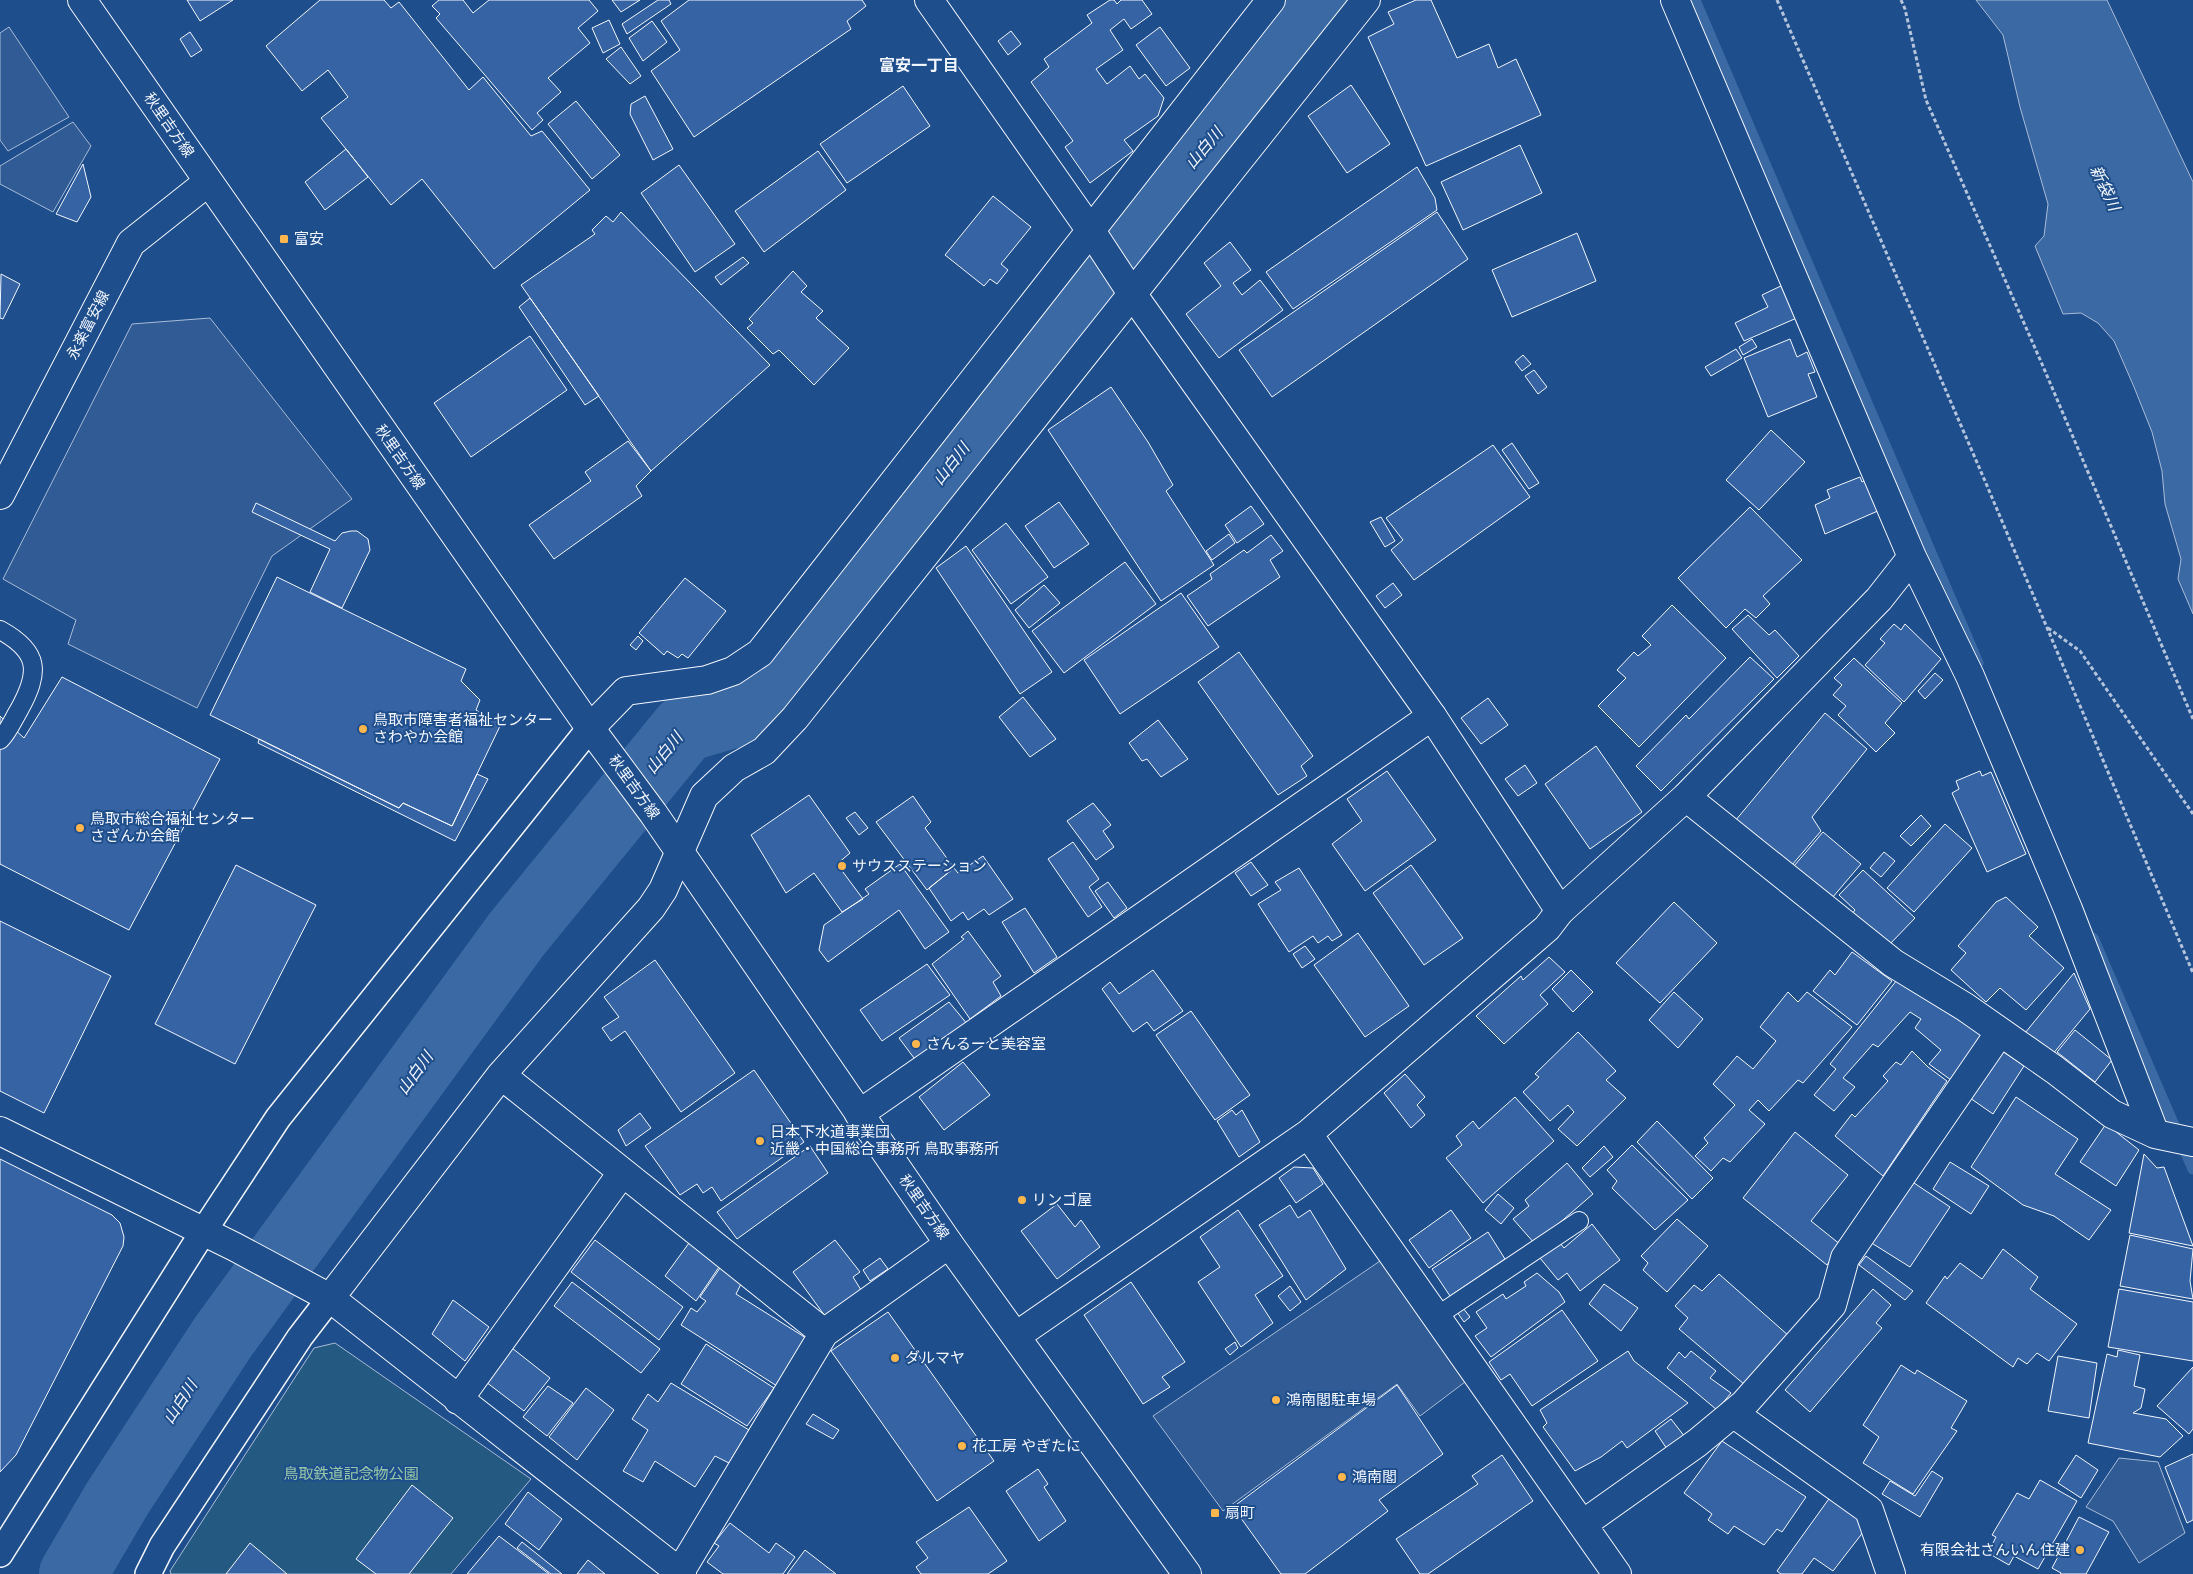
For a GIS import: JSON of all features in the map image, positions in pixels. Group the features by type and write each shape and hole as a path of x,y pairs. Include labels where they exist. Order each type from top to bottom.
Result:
{"street":[{"name":"秋里吉方線","path":"82,0 590,728 653,813 949,1244 1187,1574"},
{"path":"929,0 1097,240 1127,287 1432,716 1560,911"},
{"path":"0,1554 203,1232 278,1118 590,728 626,692 707,680 733,671 760,652 1097,240 1271,0"},
{"path":"148,1574 162,1546 300,1337 501,1075 652,908 663,890 704,796 734,768 764,751 780,737 1127,287 1366,0"},
{"path":"1675,0 1912,557 1970,676 2068,909 2155,1134"},
{"name":"永楽富安線","path":"0,495 131,243 208,182"},
{"path":"1016,1336 1308,1134 1547,928 1560,911 1686,798 1879,599 1912,557"},
{"path":"859,1114 1432,716"},
{"path":"1686,798 1893,963 1965,1007 2055,1070 2112,1114 2155,1134 2193,1142"},
{"path":"1583,1524 1697,1442 1744,1404 1832,1305 1845,1258 2000,1032"},
{"path":"501,1075 824,1333"},
{"path":"0,1130 330,1298 681,1573 824,1333 949,1244"},
{"path":"1308,1134 1617,1574"},
{"path":"458,1400 622,1173"},
{"path":"1733,1413 1869,1510 1891,1574"}],"lane":[{"path":"0,630 19,641 31,657 33,672 29,692 0,740"},
{"path":"1437,1316 1579,1221"}],"path":[{"path":"1777,0 2047,627 2193,973"},
{"path":"1901,0 1905,9 1926,100 2042,364 2193,719"},
{"path":"2047,627 2080,651 2193,814"}],"green space":[{"name":"鳥取鉄道記念物公園","path":"335,1343 531,1479 451,1574 171,1574 170,1571 314,1348"}],"shaded area":[{"path":"9,27 69,117 8,151 0,140 0,33"},
{"path":"73,122 91,146 53,212 0,184 0,166"},
{"path":"210,318 352,499 272,556 197,708 68,644 76,620 3,579 132,324"},
{"name":"鴻南閣駐車場","path":"1380,1261 1465,1382 1420,1416 1397,1384 1223,1511 1153,1416"},
{"path":"2119,1458 2158,1462 2185,1533 2139,1563 2113,1521 2086,1507"}],"water":[{"name":"新袋川","path":"1976,0 2107,0 2193,182 2193,614 2178,579 2181,559 2165,504 2162,471 2152,432 2134,387 2114,341 2098,323 2081,313 2063,314 2035,246 2044,236 2048,204 2020,107 2003,35"}],"building":[{"path":"187,0 233,0 200,21"},
{"path":"320,0 384,0 391,8 399,2 469,90 483,77 531,136 542,131 590,190 494,269 422,179 391,205 321,118 348,97 328,70 302,91 266,46"},
{"path":"439,0 463,0 473,13 489,0 589,0 598,11 578,28 590,43 548,78 561,92 537,113 543,120 532,130 436,18 440,14 432,6"},
{"path":"612,0 640,0 621,12"},
{"path":"658,0 669,0 671,4 627,34 622,24"},
{"path":"689,0 862,0 866,6 847,21 851,29 694,137 651,71 680,50 661,21"},
{"path":"1110,0 1114,0 1117,4 1121,0 1142,0 1152,14 1131,29 1124,19 1110,30 1123,50 1096,69 1107,84 1130,66 1139,79 1145,74 1164,98 1158,116 1124,140 1133,151 1090,183 1065,147 1073,141 1031,82 1049,67 1044,59 1092,23 1087,15"},
{"path":"1416,0 1431,0 1457,58 1489,44 1498,68 1516,59 1541,115 1426,166 1368,37 1394,24 1388,12"},
{"path":"609,20 620,44 603,53 592,28"},
{"path":"652,21 667,42 643,61 629,38"},
{"path":"1160,27 1190,68 1166,86 1136,45"},
{"path":"1011,31 1021,44 1008,55 998,41"},
{"path":"190,32 202,50 191,57 180,39"},
{"path":"621,47 641,76 630,84 606,59"},
{"path":"1351,85 1390,144 1347,173 1308,116"},
{"path":"903,86 930,126 847,183 820,144"},
{"path":"645,96 673,149 653,160 630,114 631,104"},
{"path":"576,101 620,155 592,179 548,124"},
{"path":"1520,145 1542,193 1463,230 1441,182"},
{"path":"346,149 368,177 325,210 305,182"},
{"path":"818,151 846,190 764,252 735,211"},
{"path":"83,164 91,197 77,222 56,214"},
{"path":"679,165 735,244 695,272 641,193"},
{"path":"1417,167 1435,198 1437,210 1293,309 1266,272"},
{"path":"993,196 1031,227 1001,264 1008,270 997,284 990,279 984,286 945,255"},
{"path":"621,212 770,365 651,471 521,285 595,234 592,230 606,216 613,222"},
{"path":"1437,212 1468,259 1272,397 1239,350"},
{"path":"1577,233 1596,281 1512,317 1492,270"},
{"path":"1230,242 1251,270 1233,283 1242,295 1260,280 1283,310 1219,358 1186,314 1221,286 1204,263"},
{"path":"743,257 749,263 721,285 715,277"},
{"path":"793,271 807,286 801,292 823,311 816,318 849,348 814,385 779,350 773,354 747,328 753,323 749,319"},
{"path":"1,274 20,284 3,319 0,318"},
{"path":"1783,285 1799,317 1744,341 1735,323 1768,307 1762,295"},
{"path":"530,298 599,396 585,405 519,307"},
{"path":"530,336 567,390 471,457 434,403"},
{"path":"1752,339 1757,347 1743,355 1739,347"},
{"path":"1790,339 1797,357 1807,352 1815,372 1808,374 1817,397 1768,417 1744,358"},
{"path":"1736,349 1742,358 1711,376 1705,367"},
{"path":"1523,355 1531,364 1522,371 1515,362"},
{"path":"1534,370 1547,387 1538,394 1525,376"},
{"path":"1111,387 1148,442 1173,485 1166,491 1214,565 1161,601 1048,430"},
{"path":"1771,430 1805,462 1759,510 1726,480"},
{"path":"628,441 651,471 636,486 642,496 554,559 529,525 591,481 585,472"},
{"path":"1512,443 1539,483 1529,489 1502,450"},
{"path":"1493,445 1530,497 1414,580 1391,550 1403,540 1386,518"},
{"path":"1860,477 1862,482 1867,479 1880,510 1825,534 1815,505 1830,498 1827,490"},
{"path":"1059,502 1089,544 1054,568 1025,526"},
{"path":"256,503 335,541 342,533 351,531 357,531 368,539 370,550 342,608 310,592 330,549 252,512"},
{"path":"1251,506 1264,524 1237,543 1225,525"},
{"path":"1750,507 1802,560 1763,596 1770,604 1756,618 1745,609 1726,628 1678,578"},
{"path":"1381,517 1395,541 1385,547 1370,522"},
{"path":"1006,523 1048,577 1011,604 972,550"},
{"path":"1229,534 1235,543 1212,560 1206,551"},
{"path":"1271,535 1283,551 1270,560 1280,577 1208,626 1187,596 1212,579 1210,574 1244,550 1247,553"},
{"path":"966,546 1052,672 1020,694 936,568"},
{"path":"1125,562 1156,604 1064,673 1032,631"},
{"path":"277,577 466,669 461,681 480,700 476,710 501,724 452,826 403,803 399,808 210,715"},
{"path":"685,578 726,611 688,658 682,654 678,658 667,651 664,655 639,633"},
{"path":"1393,583 1402,595 1385,608 1376,596"},
{"path":"1044,585 1060,603 1029,628 1015,610"},
{"path":"1181,593 1219,647 1120,714 1084,660"},
{"path":"1672,605 1726,658 1639,747 1598,706 1626,678 1617,670 1634,652 1638,656 1651,645 1642,636"},
{"path":"1748,615 1769,635 1775,630 1799,656 1777,678 1732,629"},
{"path":"1894,624 1901,630 1905,624 1941,659 1904,702 1865,665 1885,643 1880,639"},
{"path":"638,636 643,641 636,650 630,645"},
{"path":"1239,652 1313,756 1301,766 1307,776 1278,795 1198,682"},
{"path":"1750,657 1774,679 1661,791 1636,766 1686,715 1689,719"},
{"path":"1854,658 1902,703 1885,723 1895,733 1876,752 1838,715 1846,706 1833,695 1842,685 1834,678"},
{"path":"1935,673 1943,680 1925,699 1918,691"},
{"path":"62,677 220,759 129,930 0,864 0,716 24,738"},
{"path":"1023,697 1056,739 1030,757 999,717"},
{"path":"1488,698 1508,725 1481,744 1461,718"},
{"path":"1825,713 1867,749 1812,817 1821,831 1792,865 1735,821"},
{"path":"1158,720 1188,759 1161,777 1147,759 1142,761 1129,743"},
{"path":"259,739 399,808 403,803 452,826 477,774 488,779 455,841 258,743"},
{"path":"1596,746 1642,812 1590,849 1545,784"},
{"path":"1525,765 1537,783 1518,796 1505,779"},
{"path":"1387,771 1436,840 1365,891 1332,844 1362,821 1347,799"},
{"path":"1980,771 1982,776 1991,772 2026,854 1987,872 1952,793 1959,789 1956,781"},
{"path":"809,795 850,853 837,864 863,899 842,912 814,873 786,893 751,835"},
{"path":"913,796 931,822 925,828 954,868 927,890 876,822"},
{"path":"1093,803 1111,825 1103,831 1114,847 1096,860 1067,821"},
{"path":"855,812 868,828 859,835 846,818"},
{"path":"1921,815 1931,826 1911,846 1900,836"},
{"path":"1945,824 1972,848 1914,912 1887,888"},
{"path":"1823,832 1861,864 1832,898 1794,866"},
{"path":"1073,842 1099,879 1089,887 1102,907 1088,917 1048,859"},
{"path":"1884,852 1895,861 1881,877 1870,868"},
{"path":"983,856 1013,899 989,915 984,909 968,920 963,912 951,921 929,888 954,868 958,873"},
{"path":"1251,862 1268,885 1251,896 1235,873"},
{"path":"900,864 949,932 925,949 899,910 828,962 819,950 824,925 869,894 865,889"},
{"path":"236,865 316,905 235,1064 155,1024"},
{"path":"1411,865 1463,938 1424,965 1373,893"},
{"path":"1299,868 1342,935 1332,941 1328,936 1318,943 1313,936 1289,952 1258,904 1281,890 1275,882"},
{"path":"1863,870 1915,918 1889,945 1851,915 1855,910 1839,895"},
{"path":"1108,882 1127,908 1114,918 1095,891"},
{"path":"2006,897 2038,927 2029,936 2064,968 2026,1010 2000,988 1986,1002 1951,970 1966,953 1958,946 1996,902"},
{"path":"1674,902 1717,943 1660,1003 1616,963"},
{"path":"1025,908 1057,957 1034,973 1002,922"},
{"path":"0,921 111,976 44,1113 0,1091"},
{"path":"968,931 1001,976 993,982 1001,996 970,1019 932,964 964,939 961,937"},
{"path":"1358,933 1409,1006 1365,1037 1314,965"},
{"path":"1305,946 1315,959 1302,968 1293,954"},
{"path":"1852,952 1892,981 1857,1025 1813,991 1830,970 1835,975"},
{"path":"1549,957 1565,972 1540,995 1548,1004 1504,1044 1476,1016 1521,976 1523,980"},
{"path":"655,960 735,1073 681,1112 625,1031 611,1041 602,1028 619,1017 604,997"},
{"path":"927,964 950,995 882,1041 860,1010"},
{"path":"1153,970 1183,1011 1154,1031 1147,1022 1133,1032 1102,989 1110,982 1119,994"},
{"path":"1571,970 1593,992 1573,1012 1552,989"},
{"path":"2074,973 2090,1009 2052,1055 2025,1033"},
{"path":"1897,980 1982,1035 1951,1080 1929,1064 1941,1050 1915,1028 1921,1019 1910,1012 1878,1047 1873,1044 1843,1078 1855,1087 1834,1111 1814,1095 1836,1069 1830,1064"},
{"path":"1674,992 1703,1019 1678,1048 1649,1020"},
{"path":"1788,992 1798,1002 1807,992 1852,1027 1803,1083 1798,1080 1769,1111 1758,1100 1749,1110 1765,1124 1730,1162 1723,1158 1711,1171 1695,1156 1708,1143 1704,1138 1735,1105 1713,1084 1737,1056 1753,1069 1776,1041 1760,1027"},
{"path":"949,1002 968,1025 917,1062 899,1038"},
{"path":"1191,1011 1250,1095 1215,1120 1156,1035"},
{"path":"2075,1030 2112,1060 2095,1082 2057,1052"},
{"path":"1578,1032 1616,1071 1606,1080 1626,1098 1577,1146 1558,1129 1574,1112 1568,1105 1550,1121 1523,1092 1539,1077 1535,1074"},
{"path":"1912,1051 1928,1067 1947,1081 1883,1176 1835,1136 1852,1114 1855,1117 1888,1081 1883,1076 1896,1062 1901,1065"},
{"path":"2002,1051 2024,1066 1993,1114 1970,1098"},
{"path":"963,1062 990,1095 944,1130 919,1097"},
{"path":"754,1070 804,1142 721,1201 712,1187 703,1193 697,1184 680,1195 645,1146"},
{"path":"1405,1074 1425,1097 1417,1105 1425,1115 1411,1128 1384,1093"},
{"path":"1515,1097 1554,1141 1483,1203 1446,1158 1462,1145 1456,1136 1473,1121 1479,1129"},
{"path":"2016,1097 2078,1139 2055,1174 2111,1210 2089,1240 2054,1216 2023,1205 1971,1167"},
{"path":"1232,1110 1236,1115 1242,1110 1260,1142 1239,1157 1217,1121"},
{"path":"640,1113 651,1128 626,1146 618,1130"},
{"path":"1657,1121 1713,1178 1692,1199 1637,1142"},
{"path":"2106,1124 2139,1150 2116,1186 2080,1162"},
{"path":"1795,1132 1848,1175 1811,1221 1841,1245 1827,1265 1743,1198"},
{"path":"1632,1145 1688,1200 1655,1230 1612,1188 1617,1181 1607,1170"},
{"path":"810,1146 828,1173 737,1239 717,1212"},
{"path":"1604,1146 1613,1157 1590,1177 1582,1168"},
{"path":"2144,1154 2157,1168 2164,1167 2193,1246 2129,1233"},
{"path":"0,1159 112,1215 120,1223 124,1237 123,1246 16,1455 0,1472"},
{"path":"1950,1162 1989,1186 1971,1214 1933,1189"},
{"path":"1567,1163 1593,1194 1535,1244 1513,1219 1529,1206 1525,1200"},
{"path":"1294,1167 1313,1168 1323,1184 1296,1203 1279,1178"},
{"path":"1911,1181 1950,1207 1910,1267 1870,1242"},
{"path":"1498,1194 1514,1208 1501,1224 1485,1210"},
{"path":"1057,1204 1075,1227 1081,1220 1100,1247 1057,1279 1021,1231"},
{"path":"1290,1205 1298,1218 1310,1210 1346,1269 1306,1300 1259,1225"},
{"path":"1238,1210 1283,1276 1255,1295 1273,1323 1241,1347 1198,1282 1220,1267 1200,1237"},
{"path":"1451,1210 1471,1238 1429,1268 1409,1240"},
{"path":"1677,1219 1708,1246 1667,1292 1643,1270 1648,1263 1641,1256"},
{"path":"1592,1224 1620,1260 1580,1291 1567,1273 1558,1280 1540,1258 1559,1242 1564,1248"},
{"path":"1488,1232 1505,1259 1450,1296 1432,1269"},
{"path":"2130,1235 2193,1249 2190,1281 2193,1299 2120,1286"},
{"path":"595,1240 683,1307 659,1340 571,1272"},
{"path":"835,1240 860,1272 853,1277 861,1290 825,1316 793,1272"},
{"path":"689,1243 719,1267 696,1301 665,1276"},
{"path":"2003,1249 2038,1277 2030,1289 2077,1324 2049,1361 2037,1353 2027,1364 2018,1358 2013,1367 1926,1303 1945,1276 1947,1279 1960,1263 1982,1279"},
{"path":"1866,1256 1913,1291 1905,1300 1859,1265"},
{"path":"880,1258 888,1269 870,1281 863,1270"},
{"path":"720,1268 741,1284 736,1294 806,1338 777,1386 681,1325 691,1308 697,1312 706,1301 700,1297"},
{"path":"1537,1273 1559,1292 1565,1302 1491,1357 1475,1336 1487,1328 1476,1312 1503,1294 1506,1299 1526,1286 1524,1282"},
{"path":"1719,1274 1789,1336 1745,1385 1679,1329 1688,1318 1675,1306 1694,1285 1702,1291"},
{"path":"572,1282 660,1349 641,1373 554,1306"},
{"path":"1131,1282 1185,1362 1162,1377 1170,1387 1143,1404 1084,1315"},
{"path":"1604,1284 1638,1308 1621,1331 1589,1304"},
{"path":"1290,1286 1301,1302 1290,1311 1278,1296"},
{"path":"1873,1289 1891,1305 1876,1323 1882,1328 1810,1412 1785,1390"},
{"path":"2119,1289 2193,1302 2193,1361 2108,1347"},
{"path":"453,1300 489,1327 465,1361 432,1334"},
{"path":"1463,1308 1470,1317 1464,1322 1457,1312"},
{"path":"1562,1310 1598,1361 1532,1406 1510,1374 1501,1380 1489,1362"},
{"path":"888,1312 994,1461 937,1501 831,1351"},
{"path":"1235,1342 1238,1348 1230,1355 1225,1349"},
{"path":"706,1344 774,1388 747,1426 681,1384"},
{"path":"512,1348 550,1378 524,1411 486,1382"},
{"path":"2118,1350 2140,1355 2134,1386 2145,1389 2141,1408 2133,1413 2166,1419 2183,1436 2160,1457 2088,1443 2107,1354 2117,1357"},
{"path":"1628,1351 1634,1361 1688,1403 1627,1448 1622,1441 1601,1457 1575,1471 1543,1427 1547,1423 1540,1410"},
{"path":"1691,1351 1716,1371 1710,1378 1731,1393 1717,1410 1667,1368 1679,1352 1685,1358"},
{"path":"2058,1356 2097,1363 2089,1418 2048,1411"},
{"path":"1901,1365 1915,1374 1917,1370 1967,1401 1951,1428 1957,1431 1913,1494 1863,1463 1879,1437 1863,1425"},
{"path":"2193,1367 2193,1429 2189,1434 2157,1406"},
{"path":"671,1383 749,1430 729,1463 715,1456 695,1487 655,1461 643,1482 623,1471 648,1430 632,1419 648,1394 658,1402"},
{"name":"鴻南閣","path":"1397,1385 1443,1454 1379,1500 1388,1511 1305,1574 1281,1574 1233,1507"},
{"path":"548,1386 573,1403 547,1436 523,1417"},
{"path":"586,1388 614,1410 577,1460 549,1437"},
{"path":"813,1414 839,1430 833,1439 806,1424"},
{"path":"1671,1419 1685,1437 1667,1449 1655,1431"},
{"path":"1722,1441 1806,1497 1782,1532 1777,1529 1764,1545 1734,1526 1728,1534 1708,1520 1712,1514 1684,1493"},
{"path":"2193,1454 2193,1520 2187,1523 2165,1467"},
{"path":"1502,1455 1533,1501 1428,1574 1420,1574 1396,1539 1478,1484 1472,1476"},
{"path":"2076,1455 2098,1470 2081,1498 2058,1483"},
{"path":"1038,1469 1048,1484 1044,1487 1066,1521 1039,1541 1006,1491"},
{"path":"1932,1471 1943,1478 1920,1517 1882,1494 1890,1481 1915,1496"},
{"path":"2040,1480 2077,1501 2038,1569 2014,1556 2009,1565 1988,1553 1996,1537 1992,1535 2017,1493 2029,1499"},
{"path":"412,1485 453,1518 409,1574 376,1574 356,1559"},
{"path":"528,1492 562,1519 539,1550 505,1524"},
{"path":"1831,1496 1859,1515 1864,1531 1833,1571 1814,1558 1802,1574 1781,1574 1777,1571"},
{"path":"969,1507 1007,1561 988,1574 921,1574 916,1567 928,1558 916,1542"},
{"name":"有限会社さんいん住建","path":"2079,1517 2109,1532 2086,1574 2060,1574 2052,1568"},
{"path":"730,1523 769,1553 776,1543 795,1557 783,1574 723,1574 707,1562 719,1546 714,1543"},
{"path":"499,1536 549,1574 467,1574"},
{"path":"522,1542 562,1574 551,1574 517,1548"},
{"path":"250,1543 287,1574 226,1574"},
{"path":"805,1550 836,1574 787,1574"},
{"path":"588,1560 605,1574 577,1574"}],"waterway":[{"name":"山白川","path":"73,1574 117,1499 223,1337 516,935 685,728 763,705 1115,254 1264,77 1281,45 1317,0"},
{"path":"1695,0 1978,663"},
{"path":"2093,938 2193,1169"}],"place":[{"name":"富安","path":"284,239"},
{"name":"鳥取市障害者福祉センター さわやか会館","path":"363,729"},
{"name":"鳥取市総合福祉センター さざんか会館","path":"80,828"},
{"name":"サウスステーション","path":"842,866"},
{"name":"さんるーと美容室","path":"916,1044"},
{"name":"日本下水道事業団 近畿・中国総合事務所 鳥取事務所","path":"760,1141"},
{"name":"リンゴ屋","path":"1022,1200"},
{"name":"ダルマヤ","path":"895,1358"},
{"name":"鴻南閣駐車場","path":"1276,1400"},
{"name":"花工房 やぎたに","path":"962,1446"},
{"name":"鴻南閣","path":"1342,1477"},
{"name":"扇町","path":"1215,1513"},
{"name":"有限会社さんいん住建","path":"2080,1550"}],"district":[{"name":"富安一丁目","path":"919,65"}]}
